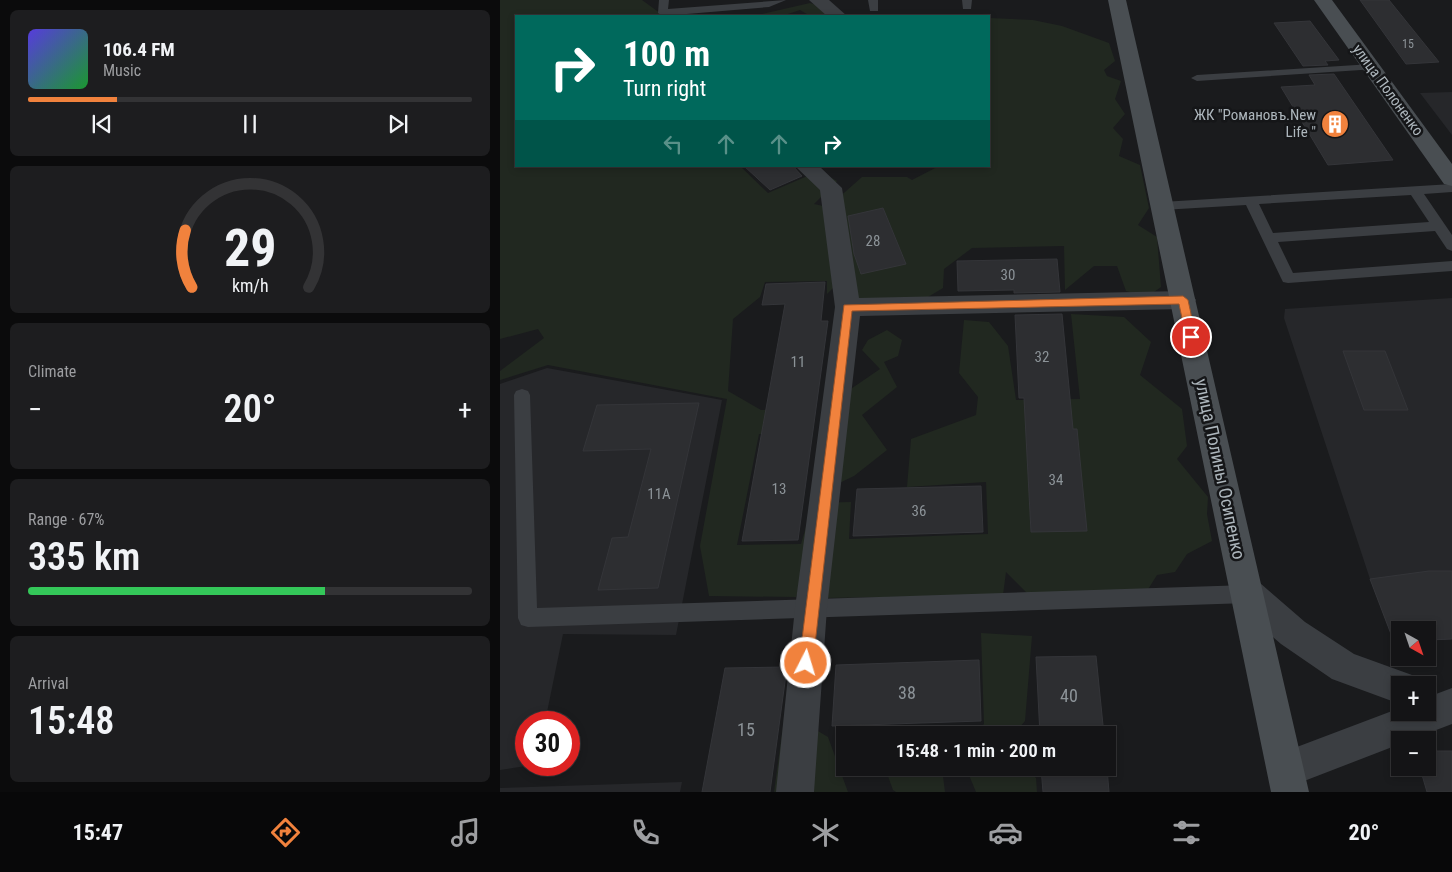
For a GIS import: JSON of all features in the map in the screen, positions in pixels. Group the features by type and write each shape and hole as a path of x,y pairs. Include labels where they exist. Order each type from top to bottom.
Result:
{"main road":[{"name":"улица Полины Осипенко","path":"1117,0 1288,781"},
{"name":"улица Полоненко","path":"1323,0 1452,179"}],"street":[{"path":"818,0 837,15"},
{"path":"795,792 811,608 848,307 831,188 807,167"},
{"path":"848,307 1183,300"},
{"path":"1248,594 1293,633 1344,667 1391,684"},
{"path":"1436,693 1452,696"},
{"path":"1288,781 1452,706"}],"lane":[{"path":"664,0 663,13 710,5 769,4 781,0"},
{"path":"1197,78 1372,67"},
{"path":"1162,206 1452,188"},
{"path":"1415,191 1452,246"},
{"path":"1251,201 1288,278 1452,266"},
{"path":"1269,238 1439,226"},
{"path":"522,395 528,618 1248,594"}],"shaded area":[{"path":"500,0 642,0 663,15 515,15 515,167 741,167 768,193 819,171 837,181 814,204 828,207 862,177 907,177 912,180 937,167 990,167 990,18 1033,20 1062,26 1109,43 1115,61 1104,70 1107,76 1121,81 1115,99 1125,114 1113,128 1123,139 1119,156 1140,165 1149,208 1138,225 1157,237 1161,287 1147,297 1126,291 1117,266 1094,266 1065,290 1064,246 972,248 944,269 943,288 918,303 855,300 834,287 827,294 827,281 765,282 760,297 733,319 728,391 761,410 814,409 811,433 759,434 737,545 801,544 813,503 851,502 849,539 988,534 986,482 907,487 911,439 976,415 978,397 959,373 964,320 989,322 1008,346 1016,400 1080,399 1071,314 1124,317 1151,342 1140,375 1182,409 1187,446 1177,459 1208,497 1207,514 1212,541 1187,554 1175,572 1157,575 1147,591 1028,594 1006,572 1003,595 823,598 803,577 796,597 709,596 700,546 727,399 548,365 500,380 500,371 544,338 538,329 500,339"},
{"path":"810,3 823,7 829,15 808,15 800,10 785,15 757,15"},
{"path":"1452,92 1452,135 1420,93"},
{"path":"1452,298 1452,639 1436,640 1436,621 1391,621 1391,634 1370,579 1284,318 1285,309"},
{"path":"887,330 902,340 898,356 884,362 897,387 862,415 887,450 854,476 831,487 842,395 880,369 862,350 868,340"},
{"path":"547,368 722,400 676,635 563,634 547,711 515,711 515,768 500,770 500,384"},
{"path":"981,633 1032,636 1025,721 1021,726 982,726 984,724"},
{"path":"791,715 828,737 836,759 836,776 842,776 848,792 774,792 784,719"},
{"path":"888,776 943,776 945,792 896,792 893,790"},
{"path":"969,776 1034,776 1036,778 1037,792 976,792"},
{"path":"682,782 680,792 500,792 500,788"}],"building":[{"path":"1360,0 1389,0 1439,62 1406,64"},
{"path":"1310,21 1339,60 1325,61 1328,65 1303,66 1274,23"},
{"name":"ЖК \"Романовъ.New Life \"","path":"1334,74 1393,160 1328,165 1281,87 1315,85 1309,75"},
{"path":"745,167 794,167 802,176 770,190"},
{"path":"883,208 906,264 861,274 854,254 848,216"},
{"path":"1057,259 1060,292 1014,293 1014,290 958,291 957,261"},
{"path":"825,282 821,321 828,321 798,540 742,541 785,304 762,305 766,284"},
{"path":"1062,314 1073,429 1077,429 1087,531 1031,532 1024,398 1019,398 1015,315"},
{"path":"1343,351 1385,351 1408,410 1364,410"},
{"path":"699,403 658,588 598,590 612,538 628,537 651,449 583,451 597,405"},
{"path":"981,486 983,532 853,536 857,489"},
{"path":"1429,571 1452,571 1452,639 1436,640 1436,621 1391,621 1391,634 1370,579"},
{"path":"1096,656 1103,726 1040,726 1036,657"},
{"path":"979,660 981,721 832,726 836,665"},
{"path":"787,667 770,792 702,792 725,668"},
{"path":"1436,751 1452,751 1452,792 1427,792 1422,776 1436,776"},
{"path":"1042,776 1108,776 1109,792 1043,792"}],"place":[{"name":"ЖК \"Романовъ.New Life \"","path":"1335,124"}],"route":[{"path":"806,663 848,307 1183,300 1191,337"}]}
